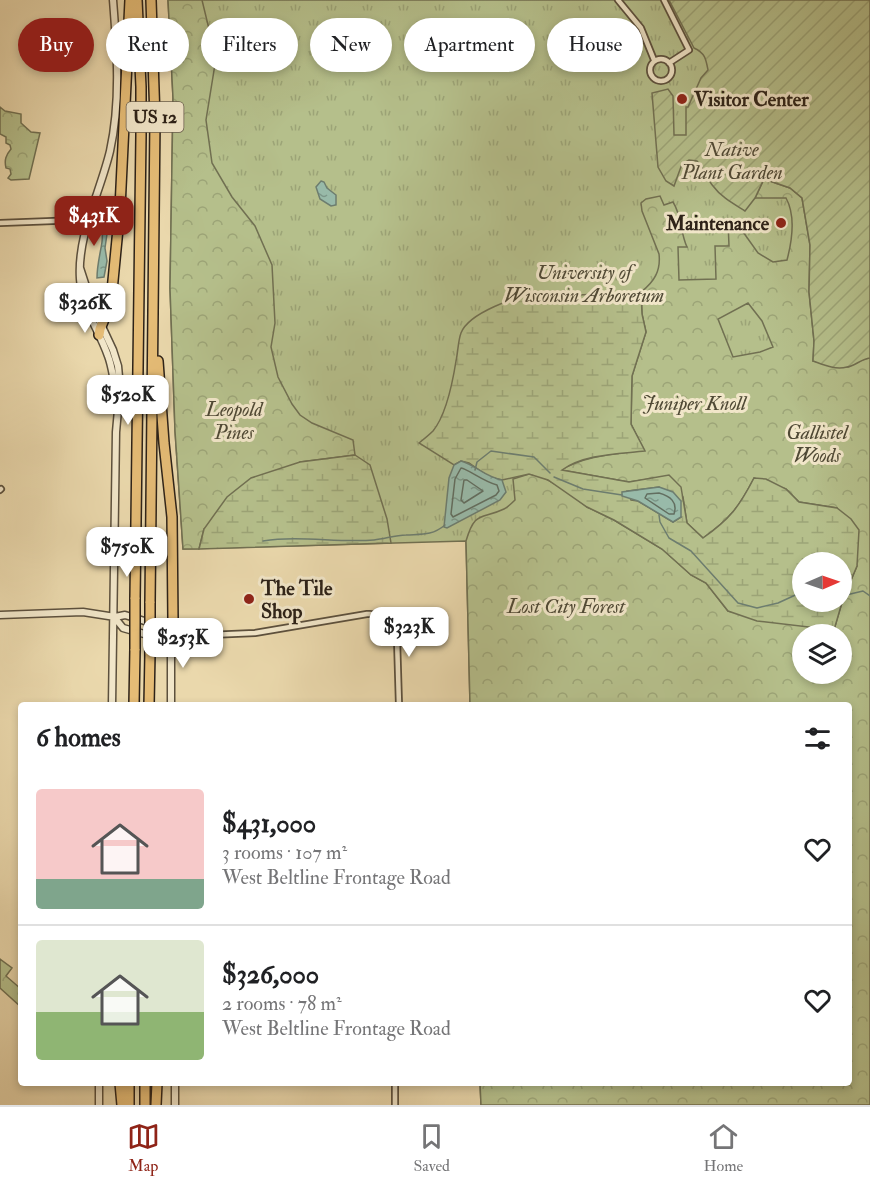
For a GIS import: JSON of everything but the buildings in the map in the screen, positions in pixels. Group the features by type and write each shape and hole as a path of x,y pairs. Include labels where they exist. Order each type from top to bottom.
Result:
{"highway":[{"path":"100,330 111,298 120,208 130,0"},
{"name":"US 12","path":"134,702 141,135 136,0"},
{"name":"US 12","path":"149,702 155,82 151,0"},
{"path":"154,284 162,417 172,517 174,560 171,634"},
{"path":"92,305 104,308 111,298"},
{"path":"120,1086 122,1105"},
{"path":"129,1086 129,1105"},
{"path":"145,1086 145,1105"},
{"path":"156,1105 157,1086"}],"street":[{"path":"112,702 120,388 113,350 87,311 82,293 80,268 82,244 108,159 116,113 117,66 113,0"},
{"path":"618,0 641,28 654,60"},
{"path":"664,0 689,50 669,63"},
{"path":"660,58 669,63 671,73 667,79 660,81 653,78 650,66 654,60 660,58"},
{"path":"0,223 79,220 88,222"},
{"path":"80,268 100,330"},
{"path":"0,615 83,612 115,617 125,615 164,627 171,634 171,702"},
{"path":"115,617 123,628 162,639 171,634 186,636 255,633 375,613 389,621 395,629 399,702"},
{"path":"99,1086 99,1105"},
{"path":"175,1086 175,1105"},
{"path":"395,1086 395,1105"}],"green space":[{"name":"University of Wisconsin Arboretum","path":"168,0 870,0 870,1105 481,1105 480,1086 852,1086 852,702 470,702 466,541 183,549 175,431 170,288 172,72 189,72 189,18 169,18"},
{"name":"Leopold Pines","path":"168,0 202,0 206,18 201,18 201,72 214,72 206,120 212,163 232,197 255,226 272,265 275,323 271,347 278,377 300,415 312,423 353,440 355,455 300,462 204,529 199,549 183,549 175,431 170,288 172,72 189,72 189,18 169,18"},
{"name":"Native Plant Garden","path":"669,0 870,0 870,358 843,368 830,367 813,361 814,341 809,292 810,245 802,198 790,188 764,179 755,198 745,211 716,190 697,161 689,160 682,164 674,186 666,181 658,167 652,93 668,89 673,96 674,135 686,135 686,107 701,78 708,70 704,57 694,48"},
{"path":"0,107 5,111 21,114 21,123 31,132 40,133 29,179 11,180 8,178 11,174 10,169 6,168 5,160 11,149 6,143 6,137 0,134"},
{"path":"764,179 790,188 802,198 810,245 809,292 814,341 813,361 848,367 870,358 870,1105 481,1105 480,1086 852,1086 852,702 470,702 466,541 472,524 476,520 504,509 515,500 513,479 529,474 541,476 567,491 587,507 614,520 662,549 691,575 706,583 728,611 792,624 792,684 852,684 852,624 836,624 839,612 852,612 852,578 857,566 837,508 799,502 786,489 754,478 733,512 703,538 687,523 683,497 669,476 629,482 561,470 591,458 644,450 631,424 632,376 646,332 641,292 656,276 659,254 641,203 646,199 660,196 664,205 673,202 676,207 687,247 678,247 679,280 716,279 715,246 729,246 728,221 736,222 758,253 773,262 787,260 792,237 789,205 786,198 755,198","holes":["748,303 762,321 773,347 733,357 718,319"]},
{"path":"537,292 578,295 641,292 646,332 632,376 631,424 645,451 591,458 562,470 629,482 669,475 681,487 687,523 703,538 733,512 754,478 766,479 786,489 799,502 837,508 851,519 859,530 857,566 852,578 852,552 792,552 792,612 839,612 836,624 792,625 757,621 728,611 706,583 691,575 662,549 614,520 587,507 548,480 529,474 502,480 489,477 469,463 461,461 454,465 419,443 433,431 442,416 451,387 461,333 473,318 506,302","holes":["659,487 681,517 673,522 638,501 631,500 627,491"]},
{"path":"355,455 370,465 387,519 391,543 199,549 204,529 227,497 251,478 300,462"},
{"path":"0,959 12,968 6,976 18,986 18,1004 0,988"}],"water":[{"path":"321,181 336,195 336,205 331,206 320,199 316,187"},
{"path":"107,218 109,220 105,248 107,261 104,277 97,278 103,227"},
{"path":"461,461 502,480 506,492 500,500 447,528 444,527 449,478 454,465"},
{"path":"659,487 673,492 681,501 681,517 673,522 638,501 622,496 622,492"}],"waterway":[{"path":"475,470 477,462 491,451 534,457 550,473"},
{"path":"554,477 583,489 622,495"},
{"path":"659,515 660,522 669,538 691,551 738,603 757,608 792,597"},
{"path":"263,541 277,539 374,540 426,534 445,525"},
{"path":"852,594 863,591 870,596"}],"place":[{"name":"Visitor Center","path":"682,99"},
{"name":"Maintenance","path":"781,223"},
{"name":"The Tile Shop","path":"249,599"}],"park label":[{"name":"Juniper Knoll","path":"694,403"},
{"name":"Gallistel Woods","path":"817,444"},
{"name":"Lost City Forest","path":"566,606"}]}
